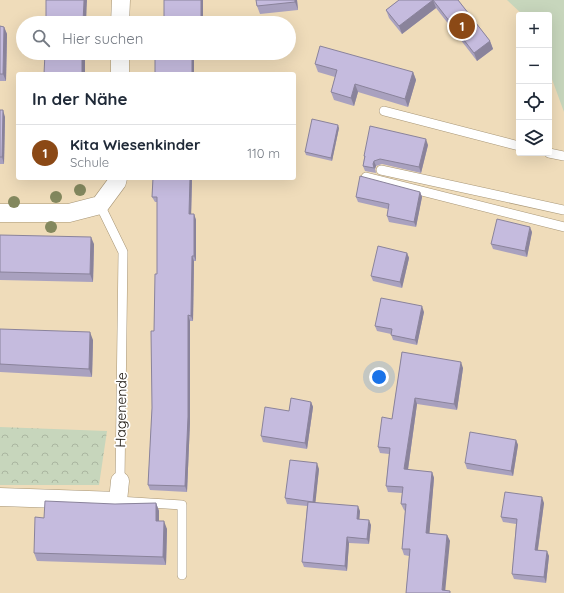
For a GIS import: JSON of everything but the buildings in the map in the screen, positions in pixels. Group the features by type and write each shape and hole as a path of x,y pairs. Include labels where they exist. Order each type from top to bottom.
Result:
{"street":[{"path":"120,16 121,0"},
{"path":"120,60 120,72"},
{"path":"0,213 69,213 100,206 118,180"},
{"name":"Hagenende","path":"118,501 120,481"},
{"path":"0,497 118,501"}],"lane":[{"path":"384,111 516,145"},
{"path":"552,154 564,156"},
{"path":"381,170 564,210"},
{"path":"366,177 564,227"},
{"name":"Hagenende","path":"100,206 123,252 120,481"},
{"path":"118,501 182,505 182,575"}],"green space":[{"path":"507,0 564,0 564,112 552,79 552,12 520,12"},
{"path":"0,427 107,431 99,485 0,485"}],"place":[{"name":"Kita Wiesenkinder","path":"462,26"}]}
